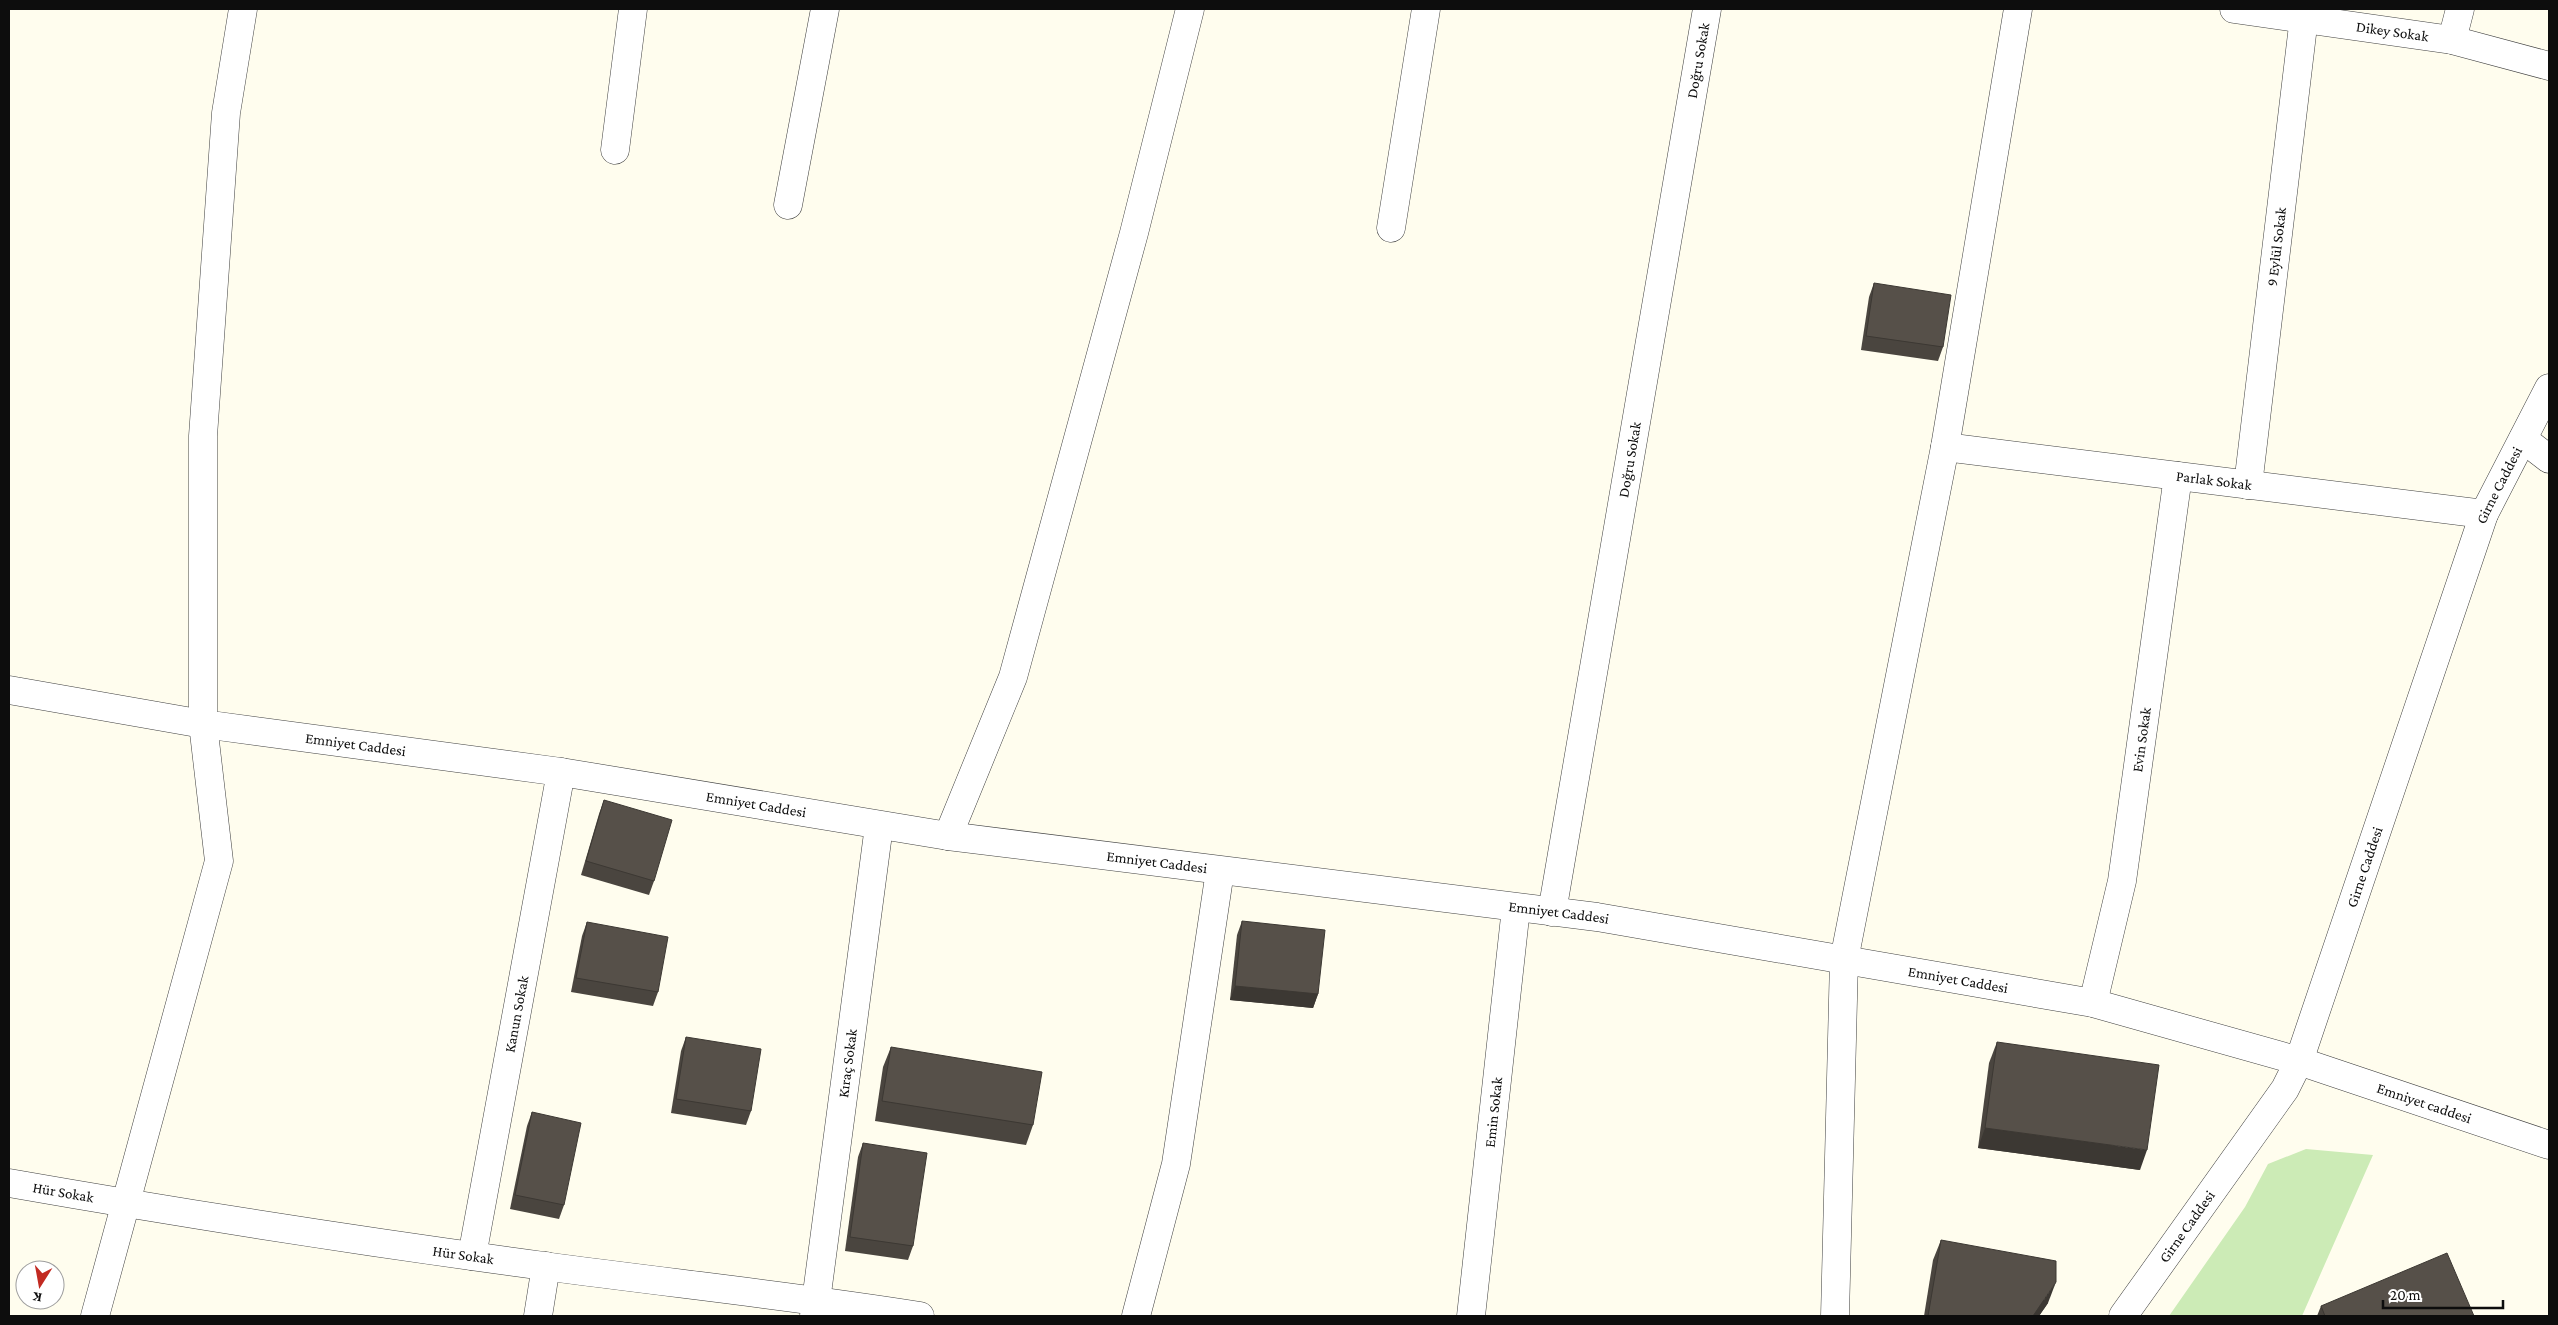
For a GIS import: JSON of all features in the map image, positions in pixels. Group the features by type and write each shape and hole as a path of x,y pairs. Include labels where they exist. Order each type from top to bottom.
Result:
{"street":[{"path":"95,1316 219,861 203,724 203,436 226,113 243,9"},
{"path":"615,150 634,9"},
{"path":"788,205 826,9"},
{"path":"948,836 1013,677 1131,243 1190,9"},
{"path":"1391,228 1426,9"},
{"name":"Doğru Sokak","path":"1552,912 1707,9"},
{"path":"1835,1316 1844,960 1945,447 2018,9"},
{"name":"Dikey Sokak","path":"2234,9 2305,14 2452,40 2549,66"},
{"path":"2452,40 2460,9"},
{"name":"9 Eylül Sokak","path":"2248,485 2305,14"},
{"name":"Girne Caddesi","path":"2123,1316 2285,1089 2299,1061 2484,514 2549,388"},
{"path":"2522,439 2549,459"},
{"name":"Parlak Sokak","path":"1945,447 2484,514"},
{"name":"Evin Sokak","path":"2093,1003 2122,881 2178,476"},
{"name":"Emniyet Caddesi","path":"9,690 203,724 561,772 948,836 1597,918 2093,1003 2299,1061"},
{"name":"Kanun Sokak","path":"472,1256 561,772"},
{"name":"Kıraç Sokak","path":"815,1308 879,826"},
{"path":"1136,1316 1176,1164 1220,871"},
{"name":"Emin Sokak","path":"1471,1316 1516,908"},
{"name":"Emniyet caddesi","path":"2299,1061 2549,1145"},
{"name":"Hür Sokak","path":"9,1183 126,1204 815,1308 920,1316"},
{"path":"538,1316 546,1266"}],"green space":[{"path":"2306,1149 2373,1155 2302,1316 2169,1316 2245,1207 2268,1164"}],"building":[{"path":"1874,283 1951,295 1943,347 1866,336"},
{"path":"604,800 672,820 654,881 586,861"},
{"path":"1242,921 1325,930 1318,994 1235,986"},
{"path":"587,922 668,937 658,992 576,978"},
{"path":"686,1037 761,1049 751,1111 676,1099"},
{"path":"1997,1042 2159,1065 2147,1150 1985,1128"},
{"path":"891,1047 1042,1072 1033,1125 882,1101"},
{"path":"532,1112 581,1123 564,1205 515,1195"},
{"path":"863,1143 927,1153 913,1246 850,1237"},
{"path":"1941,1240 2056,1261 2056,1282 2033,1316 1928,1316"},
{"path":"2447,1253 2474,1316 2325,1316 2321,1306"}]}
